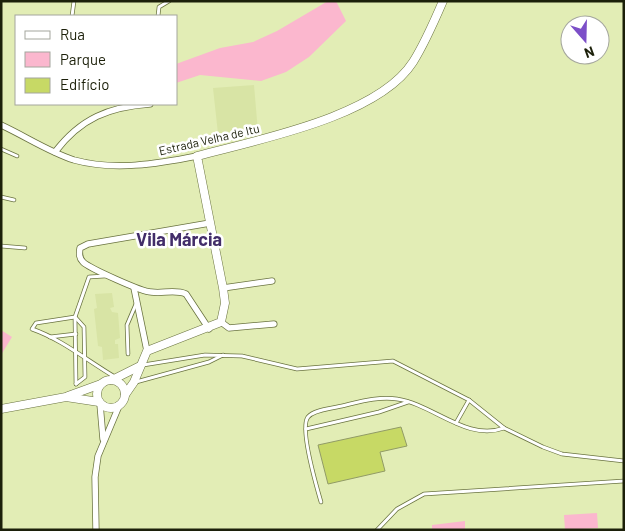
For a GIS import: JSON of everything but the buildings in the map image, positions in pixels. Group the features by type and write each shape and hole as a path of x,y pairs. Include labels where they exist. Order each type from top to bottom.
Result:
{"street":[{"name":"Estrada Velha de Itu","path":"1,125 55,152 84,162 118,165 159,163 197,156 261,139 338,115 380,94 412,64 443,1"},
{"path":"55,152 64,140 98,115 116,108 142,105"},
{"path":"197,156 223,288 224,303 221,322"},
{"path":"209,329 186,294 150,292 134,288 90,267 82,261 79,253 82,246 210,223"},
{"path":"223,288 272,282"},
{"path":"96,530 95,477 103,441 119,406 134,382 147,351 134,288"},
{"path":"221,322 229,328 274,324"},
{"path":"147,351 209,329 221,322"},
{"path":"1,409 66,397 114,379 140,366"},
{"path":"114,379 120,383 125,395"},
{"path":"101,384 96,395 100,403 103,441"},
{"path":"66,397 100,403 108,408 119,406"}],"lane":[{"path":"72,15 74,1"},
{"path":"158,15 159,7 169,1"},
{"path":"1,149 17,156"},
{"path":"1,197 14,200"},
{"path":"1,246 24,248"},
{"path":"74,317 84,327 86,360 86,377 76,384 77,354 74,317 88,277 110,275"},
{"path":"128,354 127,325 130,313 138,301"},
{"path":"74,317 36,323 32,329 50,337 114,379"},
{"path":"50,337 76,334"},
{"path":"134,382 209,362 223,355"},
{"path":"140,366 190,356 223,355 242,356 297,369 393,361 470,400 504,428 543,447 562,454 624,461"},
{"path":"321,502 307,442 306,428 309,416 318,412 367,400 392,398 409,402 456,423 485,432 504,428"},
{"path":"456,423 470,400"},
{"path":"306,428 379,412 409,402"},
{"path":"377,530 397,509 424,494 624,481"}],"shaded area":[{"path":"254,85 258,132 219,143 213,88"},
{"path":"112,293 114,307 110,308 112,312 118,313 120,338 115,340 115,344 118,344 119,358 103,360 102,347 98,346 94,309 97,308 95,294"}],"green space":[{"path":"328,1 336,1 346,21 309,57 286,72 261,81 200,75 178,82 178,63 220,48 253,42 277,31"},
{"path":"1,330 12,337 1,355"},
{"path":"597,513 598,528 565,530 564,515"},
{"path":"465,521 465,530 432,530 432,525"}],"district":[{"name":"Vila Márcia","path":"179,239"}]}
